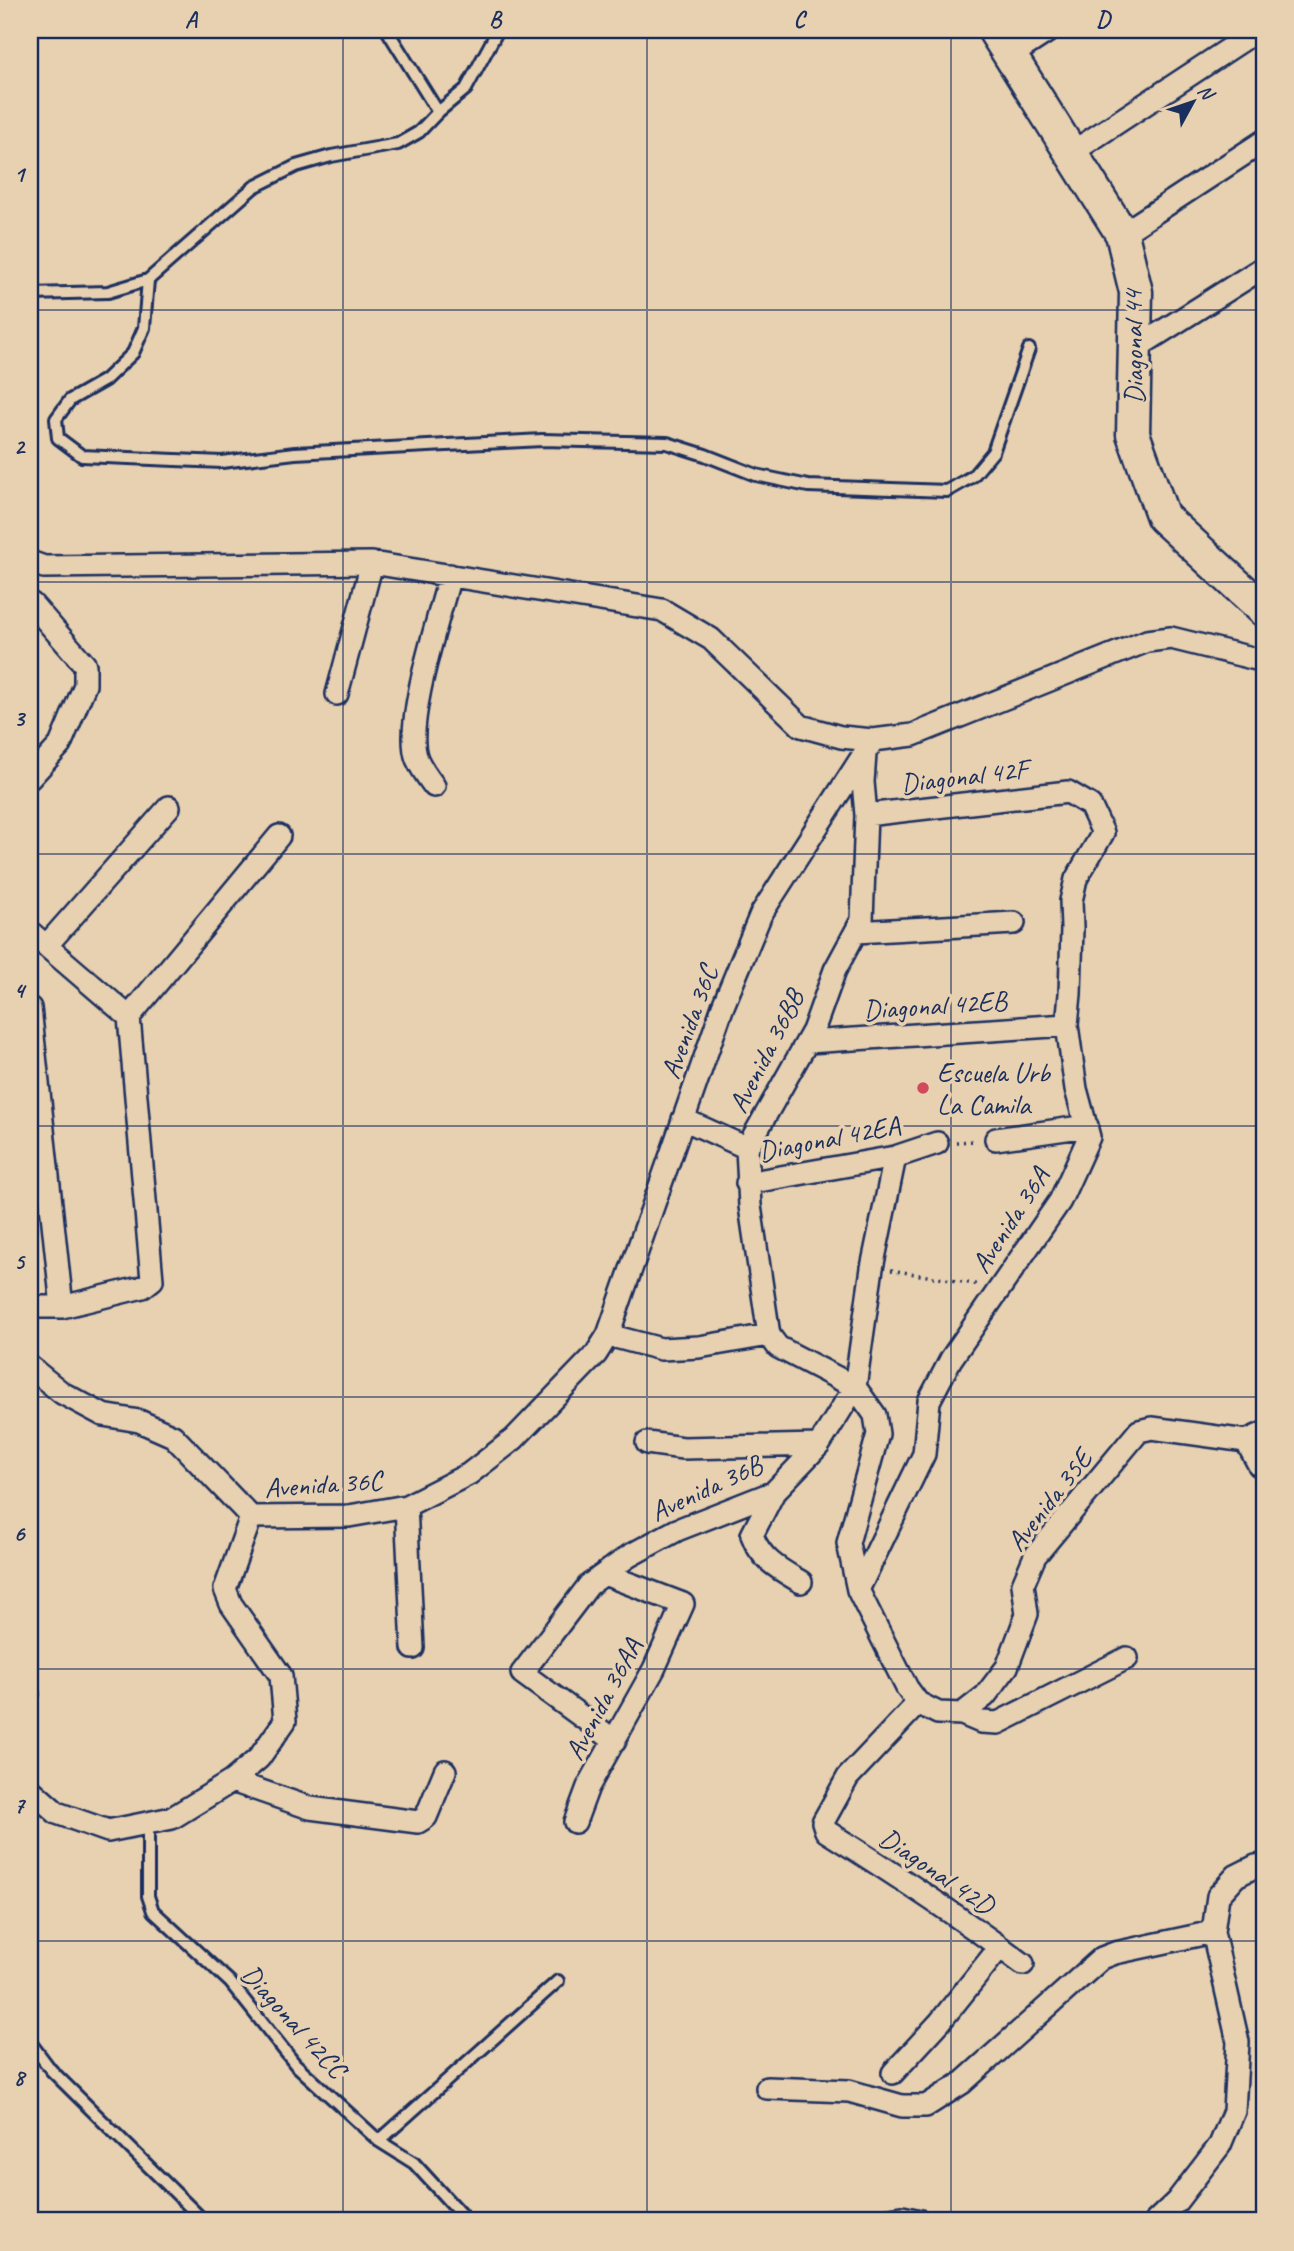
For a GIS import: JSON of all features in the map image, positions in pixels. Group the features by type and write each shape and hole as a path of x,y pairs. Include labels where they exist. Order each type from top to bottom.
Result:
{"main road":[{"name":"Diagonal 44","path":"1002,43 1122,234 1136,292 1133,434 1163,517 1262,602"}],"street":[{"path":"1002,43 1050,30"},
{"path":"1071,153 1258,30"},
{"path":"1122,234 1264,141"},
{"path":"1136,348 1264,267"},
{"path":"337,694 372,562"},
{"path":"30,778 60,745 85,685 85,666 31,605 37,564 372,562 662,610 711,639 801,726 869,747 913,735 1147,640 1171,638 1264,661"},
{"path":"434,786 416,758 414,734 416,708 450,575"},
{"name":"Avenida 36BB","path":"769,1335 747,1183 747,1148 808,1042 835,970 862,920 866,815 863,782 869,747"},
{"name":"Avenida 36C","path":"251,1517 349,1516 406,1506 469,1474 514,1439 596,1354 608,1335 723,1006 761,914 869,747"},
{"name":"Diagonal 42F","path":"866,815 1068,792 1090,805 1103,833 1076,878 1071,901 1067,1025"},
{"path":"30,1307 62,1307 143,1287 152,1280 129,1017 38,939 169,807"},
{"path":"129,1017 279,836"},
{"path":"856,932 1014,923"},
{"path":"30,1008 62,1307"},
{"path":"996,1139 1087,1126 1076,1089 1067,1025"},
{"name":"Diagonal 42EB","path":"808,1042 1067,1025"},
{"path":"684,1119 747,1148"},
{"name":"Avenida 36A","path":"858,1590 923,1454 929,1401 951,1359 1060,1201 1089,1137 1087,1126"},
{"name":"Diagonal 42EA","path":"747,1183 895,1157 937,1143"},
{"name":"Avenida 36B","path":"614,1741 522,1673 589,1585 629,1556 677,1530 775,1492 819,1445 855,1387 872,1268 895,1157"},
{"path":"608,1335 661,1349 699,1347 769,1335 778,1347 855,1387 875,1415 878,1434 848,1543 858,1590 907,1688 918,1703 938,1713 962,1714 981,1723 998,1723 1127,1658"},
{"path":"30,1367 62,1393 103,1415 139,1421 173,1436 251,1517 225,1589 231,1604 281,1676 285,1721 260,1758 232,1781 172,1818 108,1831 57,1813 30,1789"},
{"name":"Avenida 35E","path":"962,1714 985,1696 1007,1667 1027,1614 1023,1584 1035,1556 1139,1431 1152,1428 1255,1437"},
{"path":"1255,1437 1259,1465 1264,1462"},
{"path":"647,1443 682,1448 819,1445"},
{"path":"775,1492 752,1535 757,1549 767,1561 800,1582"},
{"path":"406,1506 413,1648"},
{"name":"Avenida 36AA","path":"575,1822 588,1787 654,1669 682,1604 604,1574"},
{"name":"Diagonal 42D","path":"918,1703 848,1777 823,1822 826,1831 931,1897 1023,1964"},
{"path":"232,1781 310,1808 418,1822 426,1817 445,1771"},
{"path":"1156,2221 1177,2201 1220,2145 1234,2111 1238,2042 1213,1932 1218,1896 1236,1876 1264,1865"},
{"path":"767,2088 849,2091 902,2106 926,2106 962,2084 1102,1958 1213,1932"},
{"path":"893,2073 940,2022 1000,1947"},
{"path":"878,2221 902,2217 920,2221"}],"lane":[{"path":"387,30 438,112"},
{"path":"30,294 108,292 148,280 254,187 296,166 331,156 398,144 419,132 466,89 498,30"},
{"path":"148,280 144,328 133,353 105,380 70,400 56,419 58,438 82,456 222,462 295,453 542,440 667,443 756,475 808,486 947,491 973,476 993,452 1029,349"},
{"name":"Diagonal 42CC","path":"148,1823 148,1896 153,1911 230,1982 295,2064 379,2141 414,2163 467,2221"},
{"path":"379,2141 558,1981"},
{"path":"30,2042 51,2070 204,2221"}],"path":[{"name":"Diagonal 42EA","path":"937,1143 996,1139"},
{"path":"872,1268 1000,1288"}],"place":[{"name":"Escuela Urb La Camila","path":"923,1088"}]}
